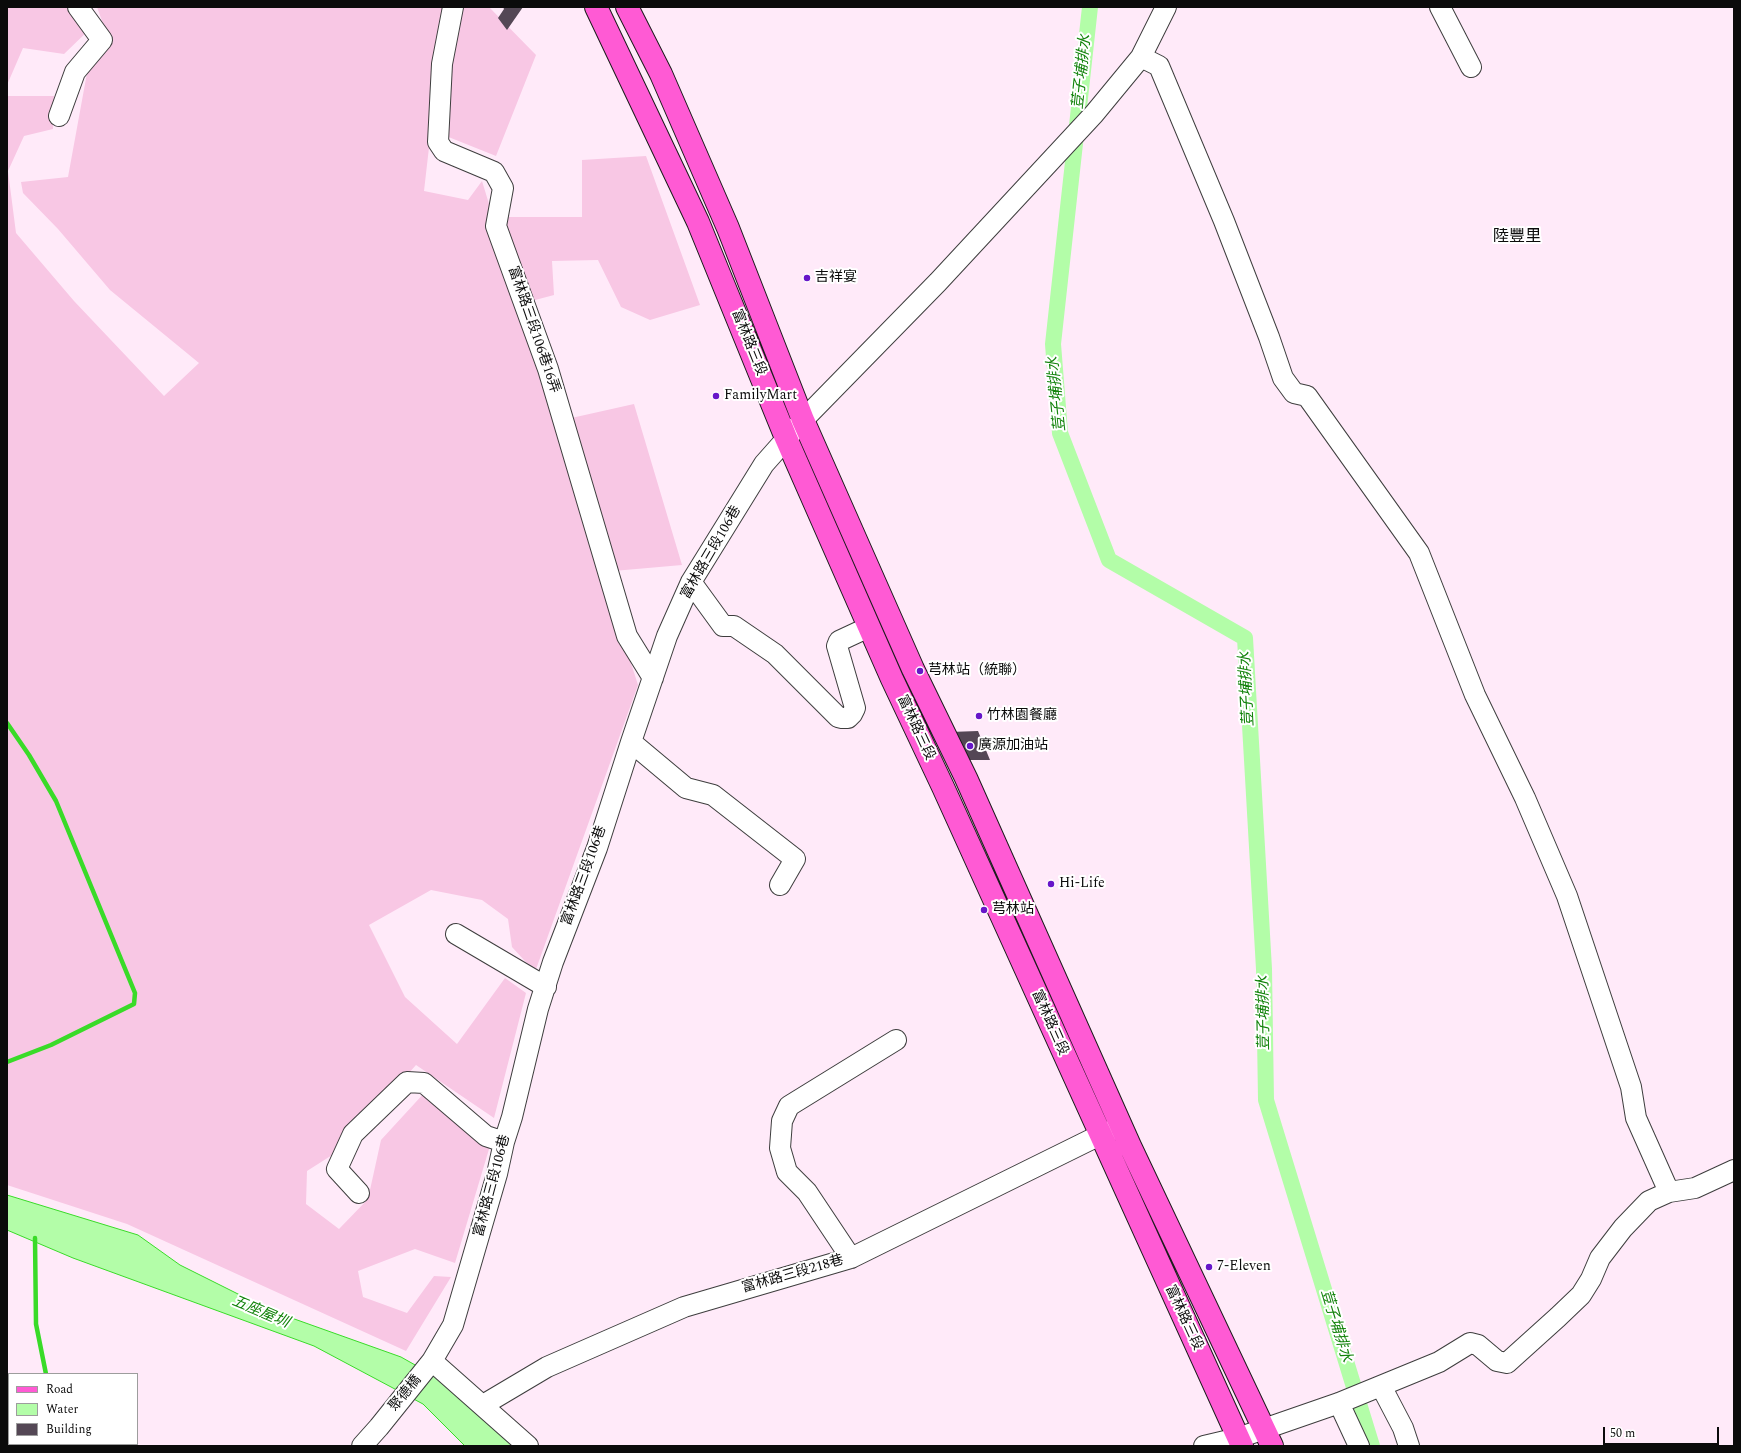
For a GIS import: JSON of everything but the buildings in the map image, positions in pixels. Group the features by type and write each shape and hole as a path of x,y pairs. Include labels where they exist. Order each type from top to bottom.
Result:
{"main road":[{"name":"富林路三段","path":"596,7 698,222 786,438 892,679 943,787 1240,1442"},
{"name":"富林路三段","path":"627,7 661,74 728,228 803,420 913,669 966,778 1122,1127 1268,1437"}],"street":[{"path":"59,116 75,72 102,40 78,7"},
{"name":"富林路三段106巷16弄","path":"453,7 442,64 438,142 444,151 494,172 503,188 496,226 548,369 627,636 653,678"},
{"name":"富林路三段106巷","path":"432,1361 452,1325 488,1210 524,1063 556,955 597,848 667,636 691,582 764,464 803,420 938,282 1066,146 1141,57 1166,7"},
{"path":"1440,7 1471,68"},
{"path":"1141,57 1159,66 1224,221 1269,337 1283,378 1294,393 1307,396 1419,552 1475,695 1525,798 1567,896 1631,1087 1636,1118 1669,1192"},
{"path":"691,582 723,626 734,626 776,654 838,717 842,718 848,718 855,708 837,646 839,641 869,626"},
{"path":"892,679 913,669"},
{"path":"631,742 686,788 714,795 795,859 780,885"},
{"path":"943,787 966,778"},
{"path":"456,934 546,987"},
{"path":"851,1258 807,1192 787,1172 780,1148 782,1121 789,1106 896,1040"},
{"path":"359,1193 337,1169 353,1134 407,1082 424,1083 486,1136 504,1142"},
{"name":"富林路三段218巷","path":"484,1405 547,1367 684,1307 851,1258 1100,1135 1122,1127"},
{"path":"1204,1446 1268,1437 1339,1403 1439,1362 1470,1343 1478,1344 1497,1361 1507,1363 1581,1294 1591,1279 1600,1258 1628,1223 1649,1201 1669,1192 1695,1188 1734,1170"},
{"path":"432,1361 484,1405 528,1446"},
{"name":"聚德橋","path":"373,1439 432,1361"},
{"path":"1375,1388 1402,1428 1409,1446"},
{"path":"1339,1403 1359,1446"}],"shaded area":[{"path":"7,7 76,7 92,27 64,54 23,48 7,85"},
{"path":"97,7 489,7 536,55 496,156 431,130 424,191 468,200 482,181 493,217 582,217 582,160 646,156 700,305 650,320 621,307 598,260 552,261 554,295 520,304 558,421 634,404 682,565 602,572 638,685 535,972 512,947 508,919 482,900 431,890 369,925 405,997 457,1044 505,978 526,993 494,1118 416,1065 340,1150 307,1171 306,1204 339,1229 368,1199 381,1140 426,1091 492,1139 455,1263 415,1249 358,1271 363,1297 407,1313 434,1276 451,1277 406,1351 127,1224 7,1185 7,96 54,96 53,129 24,136 8,171 16,233 74,301 164,396 199,363 110,290 58,229 23,193 21,182 68,177 87,73 107,35"}],"water":[{"name":"五座屋圳","path":"7,1195 138,1235 180,1265 272,1311 401,1357 454,1387 516,1446 465,1446 423,1404 314,1346 73,1258 7,1230"}],"waterway":[{"name":"荳子埔排水","path":"1090,7 1053,344 1060,433 1109,560 1245,638 1264,969 1266,1100 1372,1446"},
{"path":"7,723 29,755 56,801 135,993 134,1004 51,1045 7,1062"},
{"path":"35,1238 36,1324 46,1373"}],"place":[{"name":"吉祥宴","path":"807,278"},
{"name":"FamilyMart","path":"716,396"},
{"name":"芎林站（統聯）","path":"920,671"},
{"name":"竹林園餐廳","path":"979,716"},
{"name":"廣源加油站","path":"970,746"},
{"name":"Hi-Life","path":"1051,884"},
{"name":"芎林站","path":"984,910"},
{"name":"7-Eleven","path":"1209,1267"}],"district":[{"name":"陸豐里","path":"1517,238"}]}
